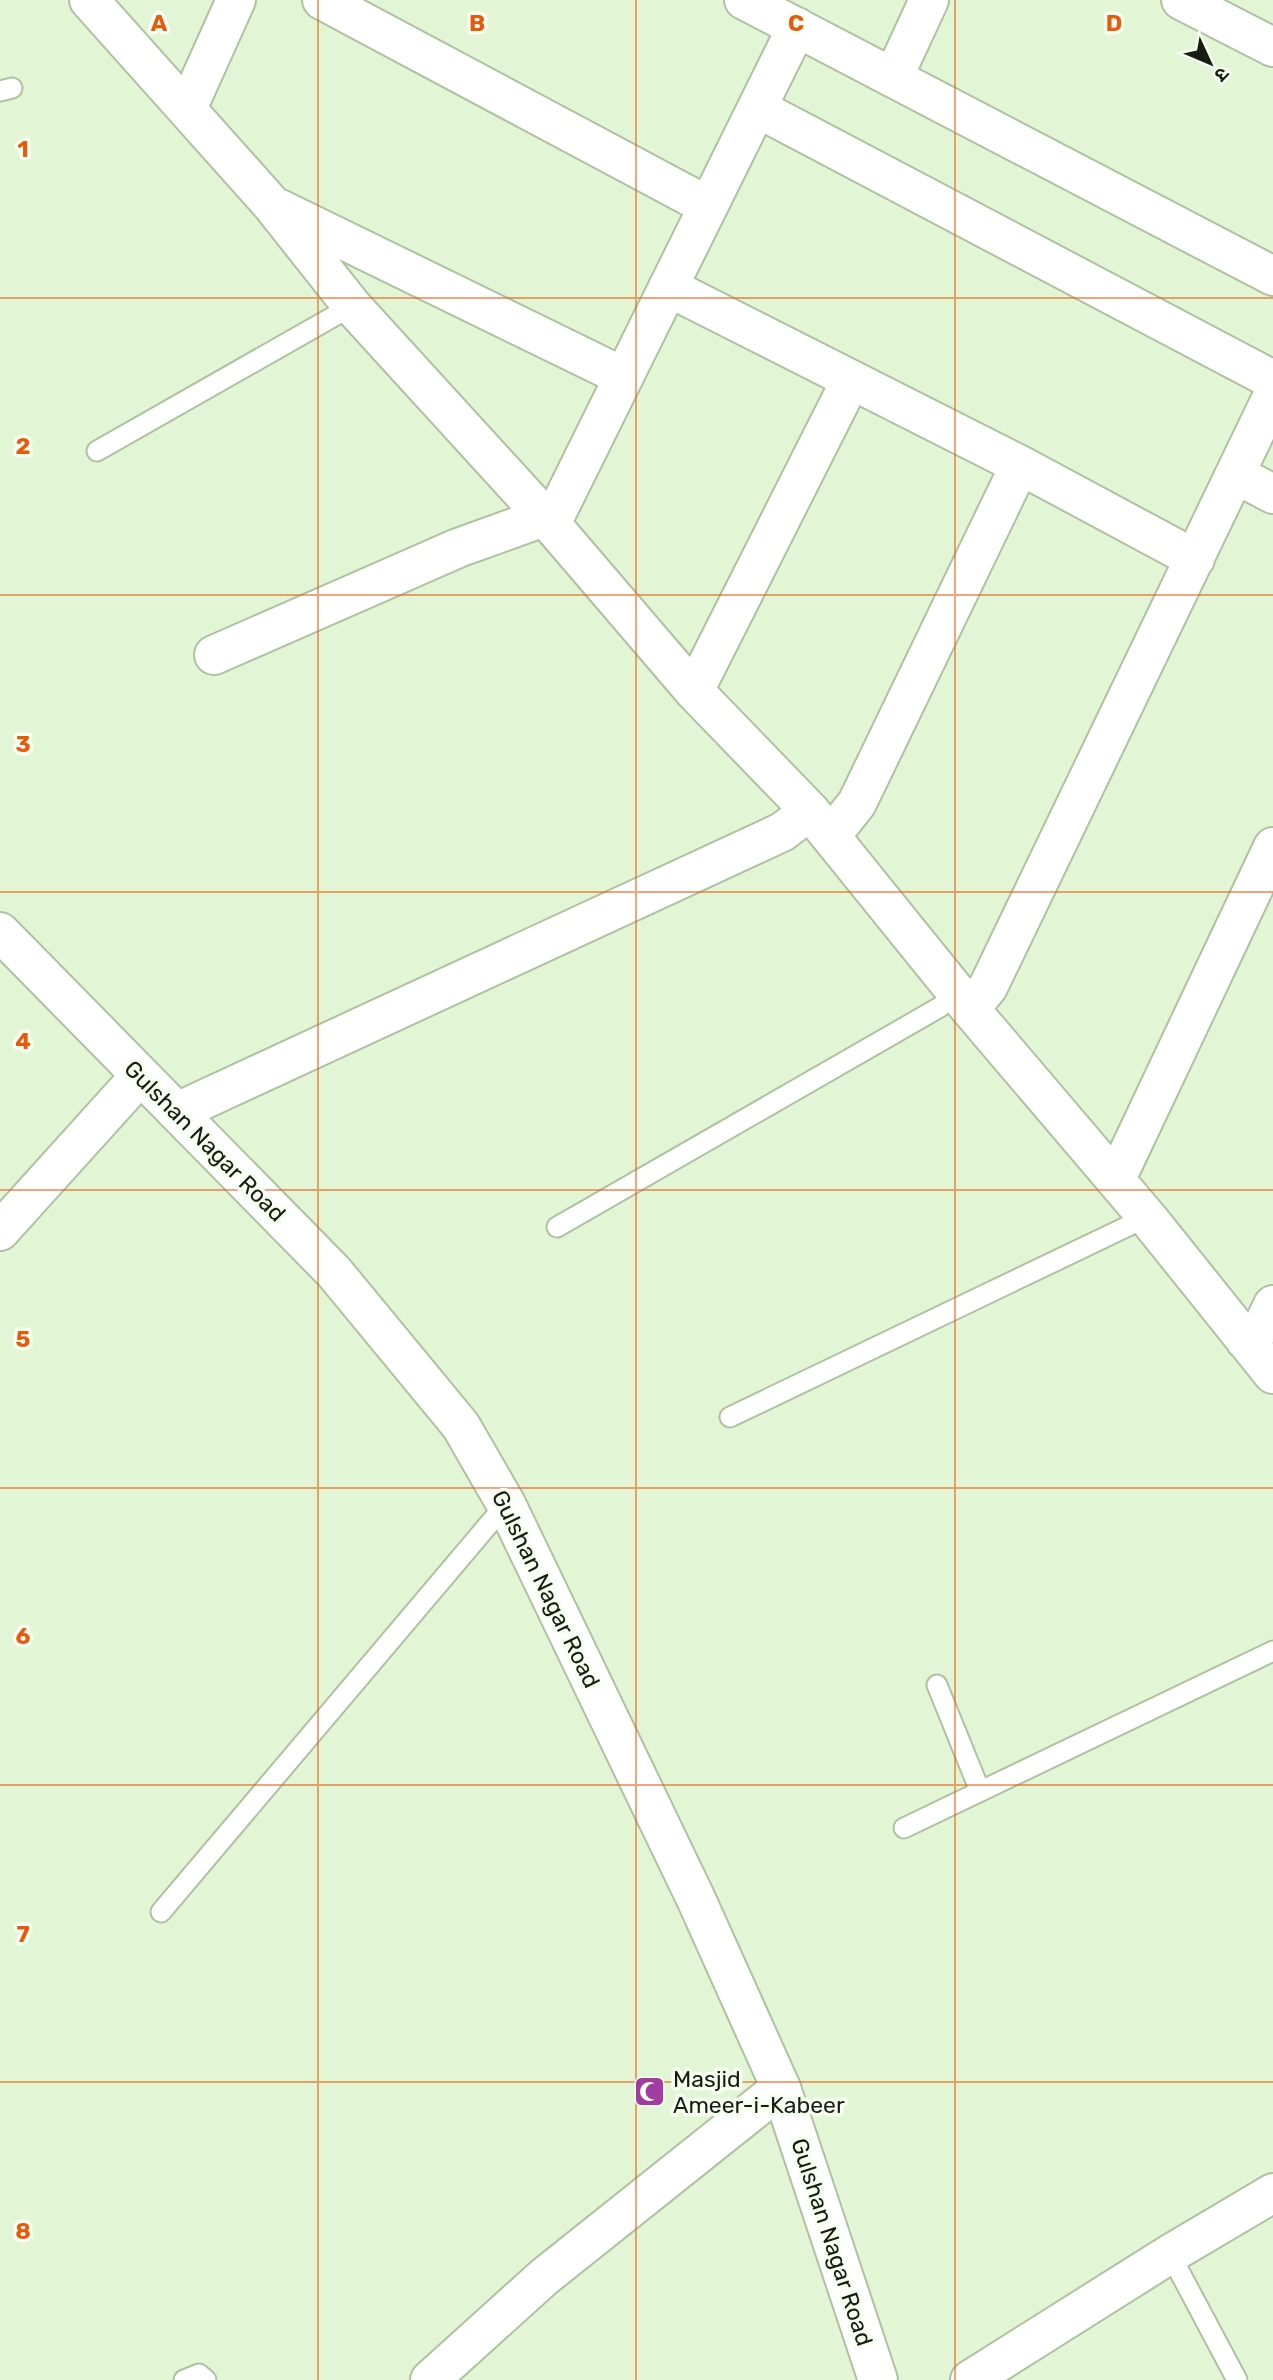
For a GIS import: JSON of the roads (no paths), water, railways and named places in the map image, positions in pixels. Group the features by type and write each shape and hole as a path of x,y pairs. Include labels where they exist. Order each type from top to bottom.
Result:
{"street":[{"path":"89,0 272,205 352,306 547,520 694,691 820,823 964,1000 1116,1179 1273,1374"},
{"path":"187,109 236,0"},
{"path":"322,0 708,206"},
{"path":"744,0 1273,276"},
{"path":"893,78 929,0"},
{"path":"1181,0 1273,47"},
{"path":"214,655 458,548 547,520 624,377 797,27"},
{"path":"757,108 1273,380"},
{"path":"272,205 624,377"},
{"path":"668,287 1020,465 1195,559"},
{"path":"694,691 851,380"},
{"path":"964,1000 988,987 1273,395"},
{"path":"177,1112 782,832 820,823 857,803 1020,465"},
{"path":"1235,474 1273,495"},
{"path":"1116,1179 1273,847"},
{"name":"Gulshan Nagar Road","path":"0,932 334,1272 461,1426 506,1503 696,1899 781,2088 876,2379"},
{"path":"0,1231 140,1076"},
{"path":"1245,1340 1263,1326 1273,1305"},
{"path":"430,2380 544,2277 781,2088"},
{"path":"970,2380 1170,2254 1273,2193"}],"lane":[{"path":"97,451 352,306"},
{"path":"557,1227 928,1014 964,1000"},
{"path":"730,1417 1147,1217"},
{"path":"161,1912 506,1503"},
{"path":"904,1828 1273,1651"},
{"path":"937,1685 980,1791"},
{"path":"1170,2254 1237,2380"},
{"path":"184,2380 200,2374 206,2380"}],"place":[{"name":"Masjid Ameer-i-Kabeer","path":"650,2092"}]}
